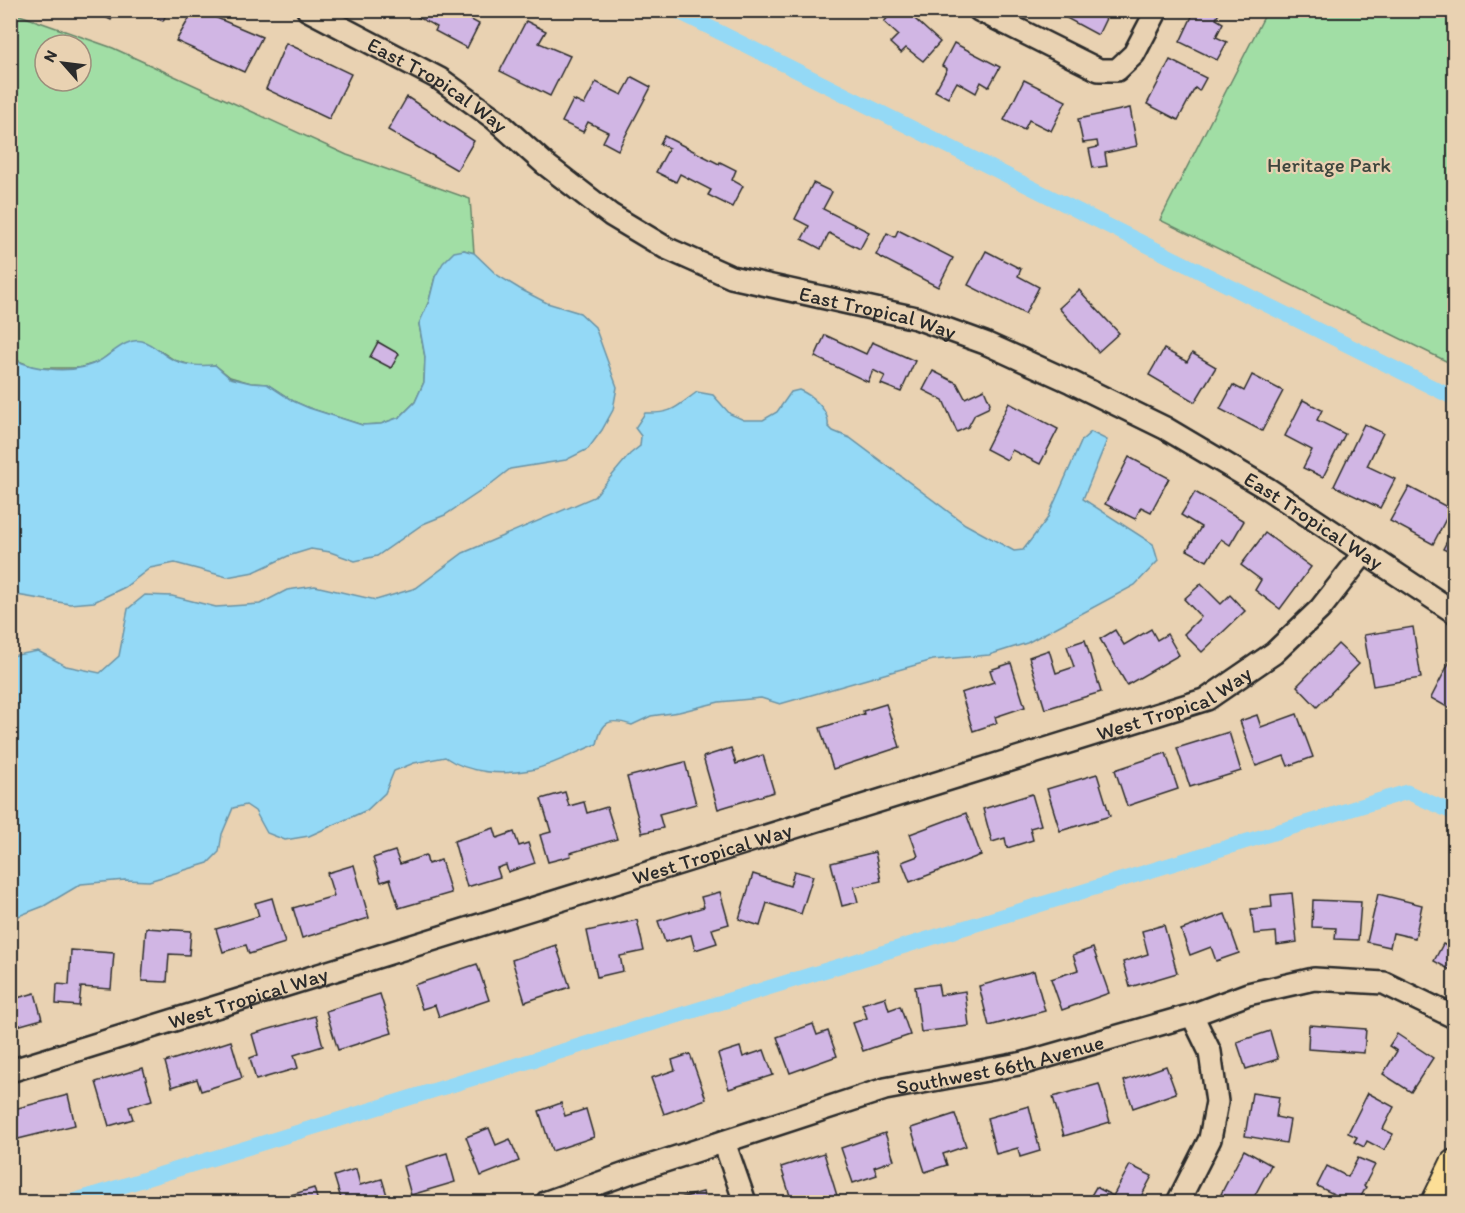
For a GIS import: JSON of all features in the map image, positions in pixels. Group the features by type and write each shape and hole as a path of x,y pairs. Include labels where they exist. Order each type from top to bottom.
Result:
{"main road":[{"path":"1435,1203 1455,1163"}],"street":[{"name":"East Tropical Way","path":"308,10 440,79 495,118 545,164 611,215 666,248 731,277 916,318 985,343 1166,428 1268,489 1455,612"},
{"path":"980,10 1099,70 1117,70 1134,54 1157,10"},
{"name":"West Tropical Way","path":"10,1071 1207,699 1275,653 1320,609 1364,554"},
{"name":"Southwest 66th Avenue","path":"547,1203 631,1172 885,1089 1024,1063 1192,1015 1248,994 1314,979 1384,983 1455,1017"},
{"path":"1178,1203 1210,1138 1217,1102 1210,1052 1192,1015"},
{"path":"724,1142 746,1203"}],"green space":[{"name":"Heritage Park","path":"1267,11 1454,11 1454,365 1160,220"},
{"path":"11,12 70,33 33,33 33,93 93,93 93,41 347,155 470,199 474,253 464,250 435,277 429,301 419,324 425,357 424,382 415,402 400,417 381,424 362,425 309,408 293,401 267,384 251,383 230,377 215,365 197,367 174,360 157,349 112,352 99,362 79,368 36,368 11,358"}],"water":[{"path":"464,250 474,253 497,275 520,289 547,303 580,313 595,327 617,387 613,410 588,449 566,460 510,469 445,515 423,524 377,556 355,561 330,552 311,549 288,556 254,572 227,577 175,563 150,568 125,587 94,602 70,604 11,594 11,358 32,366 56,370 80,368 101,360 125,344 142,341 179,362 215,365 230,378 267,384 293,401 309,408 362,425 381,424 400,417 415,402 424,382 425,357 419,324 429,301 435,277 443,263 454,252"},
{"path":"799,390 819,404 826,415 828,426 833,431 850,438 965,524 1014,551 1023,550 1047,519 1082,440 1091,432 1107,440 1083,499 1153,544 1158,561 1135,585 1027,643 989,655 933,660 780,704 761,698 719,702 651,716 632,725 618,722 608,723 601,730 597,744 531,770 486,772 454,763 445,757 414,763 394,771 385,793 367,810 309,836 285,840 267,833 255,811 246,805 233,808 222,834 219,852 208,863 149,881 125,880 81,884 44,906 11,919 11,656 38,651 66,666 100,673 119,656 128,609 145,595 172,596 216,607 260,604 287,590 315,586 376,600 416,588 463,553 594,497 630,454 640,446 641,436 635,428 645,413 668,411 679,406 697,392 713,395 730,414 744,420 763,420 777,412 791,392"}],"building":[{"path":"91,10 116,10 111,20"},
{"path":"138,10 168,10 163,21"},
{"path":"194,10 262,37 244,72 176,41"},
{"path":"411,10 453,10 479,24 467,48 435,31 437,27 410,13"},
{"path":"894,10 905,10 940,42 923,61 906,48 901,53 890,43 898,35 884,22"},
{"path":"1061,10 1110,10 1098,35 1059,14"},
{"path":"1195,10 1215,10 1219,13 1216,19 1223,23 1216,37 1227,42 1217,60 1180,42"},
{"path":"526,21 546,31 539,43 570,56 550,96 500,71"},
{"path":"286,43 351,74 329,119 266,89"},
{"path":"954,43 1000,67 989,87 981,82 976,93 957,82 948,98 935,91 947,69 942,66"},
{"path":"1170,60 1206,78 1199,91 1195,88 1178,120 1147,104"},
{"path":"632,77 651,87 618,150 603,142 608,132 588,122 583,132 562,122 573,100 584,105 596,82 622,95"},
{"path":"1024,80 1066,101 1051,131 1029,120 1024,130 1004,120"},
{"path":"407,97 474,141 457,170 388,130"},
{"path":"1130,108 1137,146 1105,153 1107,166 1093,168 1089,149 1098,147 1097,141 1083,143 1078,119"},
{"path":"664,136 719,164 720,162 736,170 732,180 743,186 732,207 708,195 711,190 680,174 676,182 656,172 669,148 660,144"},
{"path":"813,183 832,192 823,209 869,232 860,249 829,233 821,249 802,239 809,226 795,219"},
{"path":"898,230 953,258 938,287 876,255 887,233 895,237"},
{"path":"986,251 1021,269 1018,276 1039,287 1025,314 968,285"},
{"path":"1079,290 1119,333 1098,352 1059,308"},
{"path":"825,335 866,354 872,342 915,361 901,392 881,384 885,376 873,370 868,382 815,357"},
{"path":"378,342 399,354 391,368 370,357"},
{"path":"1164,349 1187,362 1192,353 1216,367 1195,402 1149,375"},
{"path":"933,371 957,383 965,398 984,389 990,403 988,408 975,414 968,427 957,432 943,400 923,390"},
{"path":"1252,375 1283,391 1262,431 1220,409 1233,385 1244,391"},
{"path":"1303,400 1322,410 1317,420 1345,434 1323,477 1303,468 1312,450 1285,436"},
{"path":"1009,403 1058,429 1040,464 1012,450 1007,460 986,449"},
{"path":"1364,424 1383,433 1367,466 1395,479 1380,508 1334,486"},
{"path":"1129,457 1169,478 1151,512 1141,507 1135,519 1105,504"},
{"path":"1409,487 1451,509 1433,544 1390,521"},
{"path":"1195,492 1244,521 1230,545 1221,539 1207,561 1187,550 1201,527 1181,515"},
{"path":"1454,528 1454,554 1443,549"},
{"path":"1265,533 1311,567 1280,609 1255,590 1261,580 1241,565"},
{"path":"1201,584 1221,604 1230,595 1245,611 1202,652 1184,634 1201,617 1184,599"},
{"path":"1413,627 1421,678 1373,686 1364,635"},
{"path":"1151,629 1157,640 1167,634 1179,655 1127,685 1100,639 1115,630 1124,645"},
{"path":"1085,640 1101,692 1045,709 1029,657 1049,650 1056,673 1074,667 1067,646"},
{"path":"1338,644 1359,664 1317,707 1297,686"},
{"path":"1451,659 1454,661 1454,711 1431,698"},
{"path":"1011,663 1025,707 995,717 997,723 973,731 961,693 994,682 990,670"},
{"path":"886,704 900,747 833,769 820,728 864,714 863,711"},
{"path":"1297,714 1313,757 1288,766 1284,756 1256,766 1240,721 1257,715 1261,727"},
{"path":"1229,732 1241,771 1190,787 1177,748"},
{"path":"731,748 736,764 763,755 774,792 718,809 703,757"},
{"path":"1166,753 1178,789 1127,806 1115,770"},
{"path":"685,762 696,804 659,814 663,828 642,833 627,777"},
{"path":"1097,774 1110,816 1060,831 1047,789"},
{"path":"565,792 569,806 584,802 587,813 607,807 617,839 548,862 540,835 551,832 541,799"},
{"path":"1032,794 1041,825 1030,828 1033,840 1007,848 1005,838 992,842 983,809"},
{"path":"966,813 981,855 910,882 902,862 918,856 910,834"},
{"path":"494,828 497,838 514,832 519,846 528,843 535,863 508,872 506,865 497,868 500,877 467,887 454,841"},
{"path":"395,851 400,864 426,855 428,864 441,860 451,893 399,908 390,879 381,882 373,858"},
{"path":"875,852 881,881 854,887 858,902 842,906 831,863"},
{"path":"354,865 369,918 302,938 293,908 334,896 327,873"},
{"path":"794,871 813,876 801,914 767,903 760,926 739,919 753,874 790,886"},
{"path":"720,892 729,924 712,929 717,943 695,950 691,935 665,942 658,921 704,907 701,897"},
{"path":"1292,893 1297,942 1277,945 1276,932 1254,934 1251,909 1272,907 1271,895"},
{"path":"1378,894 1422,905 1415,938 1393,933 1390,947 1367,942"},
{"path":"272,898 285,943 249,954 246,945 223,952 216,929 259,916 255,903"},
{"path":"1313,900 1361,902 1358,940 1335,939 1336,928 1312,927"},
{"path":"1225,914 1239,953 1216,961 1211,947 1190,955 1181,930"},
{"path":"637,920 644,951 620,956 623,971 597,977 587,931"},
{"path":"1164,925 1177,973 1130,987 1123,962 1148,954 1142,931"},
{"path":"146,928 191,931 189,955 169,954 167,982 142,981"},
{"path":"1443,944 1453,949 1454,946 1454,972 1434,961"},
{"path":"556,945 570,987 525,1002 512,960"},
{"path":"1093,948 1109,993 1062,1010 1051,979 1078,970 1073,955"},
{"path":"71,950 114,953 111,989 81,987 79,1006 56,1004 57,984 69,985"},
{"path":"477,964 489,1000 439,1017 435,1005 422,1009 414,985"},
{"path":"1034,971 1045,1011 989,1026 979,986"},
{"path":"938,984 940,995 965,991 969,1026 921,1032 915,987"},
{"path":"35,993 42,1019 10,1028 10,1000"},
{"path":"380,994 392,1033 338,1050 326,1011"},
{"path":"885,997 889,1010 900,1006 910,1035 863,1051 853,1023 867,1018 862,1004"},
{"path":"315,1016 323,1046 294,1055 298,1068 256,1080 250,1058 258,1055 252,1034"},
{"path":"813,1024 817,1035 828,1031 837,1056 790,1073 777,1037"},
{"path":"1309,1025 1366,1029 1364,1053 1308,1049"},
{"path":"1270,1031 1278,1059 1246,1069 1237,1042"},
{"path":"1397,1034 1433,1058 1411,1092 1383,1074 1397,1051 1389,1046"},
{"path":"231,1041 242,1078 201,1091 197,1079 172,1087 165,1062"},
{"path":"740,1047 743,1057 764,1050 773,1075 729,1089 718,1054"},
{"path":"690,1054 706,1099 664,1114 651,1078 675,1070 672,1060"},
{"path":"1166,1066 1176,1093 1133,1108 1124,1081"},
{"path":"143,1068 152,1100 129,1107 133,1119 109,1126 96,1082"},
{"path":"1099,1084 1110,1122 1064,1136 1053,1097"},
{"path":"1252,1093 1279,1097 1276,1117 1290,1120 1286,1143 1245,1136"},
{"path":"1368,1093 1394,1107 1383,1129 1393,1134 1384,1150 1367,1141 1364,1147 1354,1142 1357,1137 1348,1133"},
{"path":"68,1095 75,1125 10,1141 10,1110"},
{"path":"561,1103 565,1116 586,1109 594,1137 552,1151 539,1111"},
{"path":"1029,1106 1040,1151 1020,1157 1018,1148 996,1154 987,1118"},
{"path":"955,1114 966,1146 943,1154 947,1165 925,1172 911,1128"},
{"path":"489,1128 496,1145 510,1139 519,1161 481,1176 466,1137"},
{"path":"885,1133 894,1160 874,1167 877,1175 853,1183 841,1148"},
{"path":"1244,1150 1271,1165 1254,1197 1264,1202 1238,1202 1221,1194"},
{"path":"447,1153 455,1182 411,1195 403,1166"},
{"path":"824,1153 838,1199 826,1202 806,1202 805,1199 792,1202 781,1167"},
{"path":"1358,1158 1375,1165 1358,1202 1350,1202 1317,1186 1327,1166 1348,1177"},
{"path":"1130,1165 1152,1176 1138,1202 1096,1202 1089,1199 1096,1187 1113,1196"},
{"path":"356,1169 360,1185 382,1179 389,1202 342,1202 334,1176"},
{"path":"314,1188 318,1202 271,1202 271,1201"},
{"path":"703,1192 706,1202 665,1202"}],"waterway":[{"path":"675,10 1454,398"},
{"path":"70,1202 1407,792 1454,813"}]}
